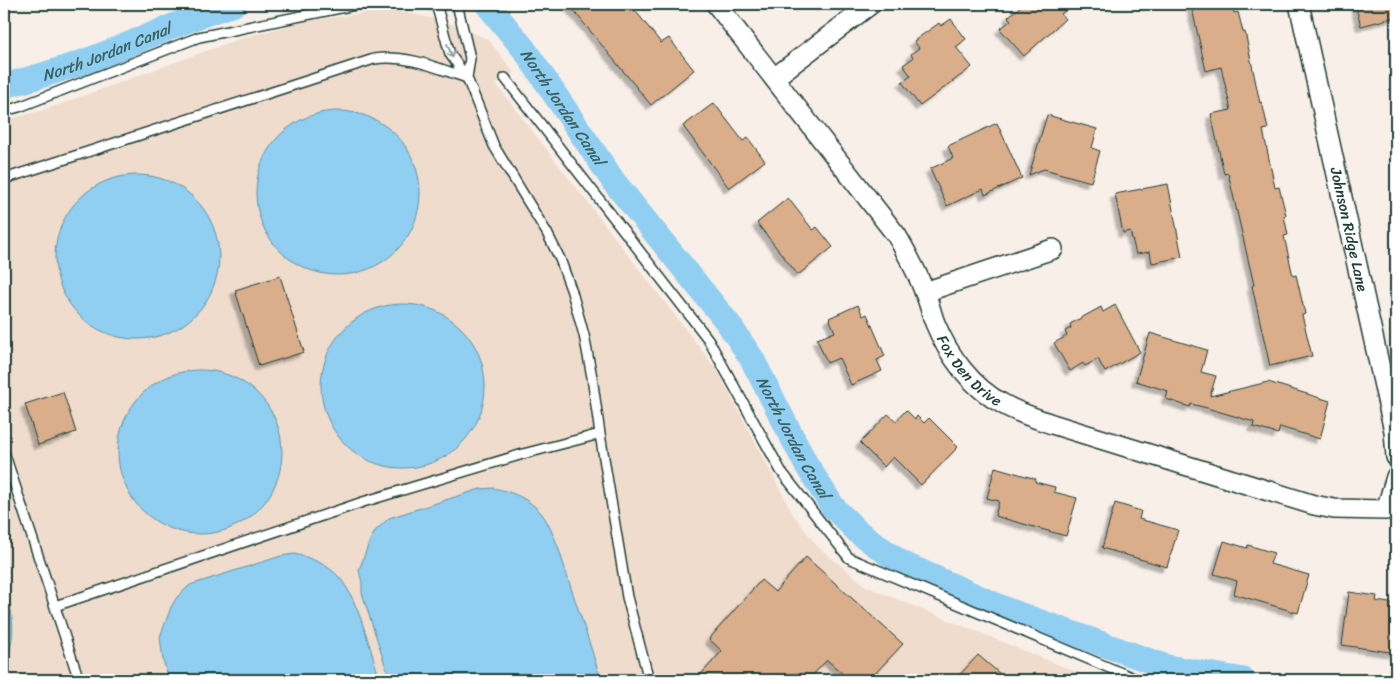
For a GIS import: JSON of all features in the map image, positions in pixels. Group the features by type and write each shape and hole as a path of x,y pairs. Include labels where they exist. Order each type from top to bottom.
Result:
{"street":[{"name":"Fox Den Drive","path":"716,4 897,236 913,263 935,323 949,350 964,371 983,390 1001,404 1052,424 1314,506 1334,509 1386,510 1396,477"},
{"path":"774,78 872,4"},
{"name":"Johnson Ridge Lane","path":"1298,4 1394,430 1396,457"},
{"path":"925,292 1053,249"}],"lane":[{"path":"4,111 19,107 199,37 360,4"},
{"path":"436,4 450,54 467,78 494,146 547,233 572,292 591,369 627,597 649,680"},
{"path":"457,4 470,58 467,78"},
{"path":"4,179 374,59 411,59 467,78"},
{"path":"504,78 708,339 781,471 849,558 1138,680"},
{"path":"55,606 363,502 523,454 600,434"},
{"path":"4,452 79,680"}],"shaded area":[{"path":"390,10 441,20 488,39 514,73 496,84 717,370 794,516 818,547 867,587 1096,680 4,680 4,121 47,109 242,38 306,21"}],"water":[{"path":"330,111 346,111 369,117 384,125 396,135 406,147 414,162 420,185 420,201 414,224 406,239 396,251 384,261 369,269 346,275 330,275 307,269 292,261 270,239 260,217 256,201 256,185 262,162 270,147 292,125 314,115"},
{"path":"137,175 168,181 195,199 213,226 219,257 213,288 195,315 168,333 137,339 106,333 79,315 61,288 55,257 61,226 79,199 106,181"},
{"path":"403,304 434,310 461,328 479,355 485,386 479,417 461,444 434,462 403,468 372,462 345,444 327,417 321,386 327,355 345,328 372,310"},
{"path":"200,370 231,376 258,394 276,421 282,452 276,483 258,510 231,528 200,534 169,528 142,510 124,483 118,452 124,421 142,394 169,376"},
{"path":"493,488 507,491 526,500 542,514 546,521 561,556 601,680 390,680 362,593 359,570 370,540 376,530 389,518 480,489"},
{"path":"294,554 312,559 323,565 334,572 345,585 358,611 380,680 169,680 163,660 160,637 171,607 177,597 190,585 281,556"},
{"path":"4,593 11,611 13,630 10,649 4,667"}],"building":[{"path":"568,4 630,4 661,43 669,38 694,70 651,105"},
{"path":"1023,4 1073,4 1061,14 1065,19 1024,56 1000,29 1011,20 1008,17"},
{"path":"1191,4 1232,4 1234,13 1238,12 1243,32 1245,32 1260,103 1262,102 1268,129 1263,130 1275,188 1279,187 1286,215 1284,216 1288,235 1284,236 1293,276 1296,275 1305,314 1302,315 1312,356 1270,366 1252,286 1254,285 1228,173 1224,174 1211,114 1231,110 1221,67 1206,71"},
{"path":"1355,4 1396,4 1396,17 1361,26"},
{"path":"951,19 966,39 956,47 972,67 920,106 902,82 911,76 903,65 913,58 911,54 919,48 914,41 939,23 941,26"},
{"path":"714,103 743,141 748,138 765,161 729,188 683,126"},
{"path":"1047,115 1097,129 1092,148 1100,151 1091,182 1044,169 1029,175"},
{"path":"997,123 1022,178 985,195 983,189 947,206 930,169 953,158 948,146"},
{"path":"1168,184 1182,257 1152,263 1150,252 1136,254 1130,231 1123,233 1115,194"},
{"path":"788,198 813,230 817,227 833,247 798,275 757,223"},
{"path":"280,276 304,352 259,366 235,290"},
{"path":"858,305 863,316 867,314 885,356 877,360 882,371 851,385 839,358 827,363 817,339 835,332 829,318"},
{"path":"1115,305 1140,352 1105,372 1098,359 1085,366 1083,363 1070,371 1054,343 1067,336 1065,331 1071,328 1070,324 1101,307 1103,312"},
{"path":"1150,333 1207,350 1201,372 1216,376 1210,396 1268,382 1330,401 1320,439 1280,427 1278,434 1253,427 1254,422 1191,404 1190,407 1166,399 1168,391 1136,381"},
{"path":"63,392 76,432 38,445 25,404"},
{"path":"906,410 915,419 917,416 924,423 929,418 958,447 921,485 893,457 884,467 860,443 888,414 896,421"},
{"path":"995,467 1036,479 1035,482 1055,487 1054,492 1077,498 1066,536 995,516 999,501 987,498"},
{"path":"1115,503 1141,511 1139,519 1178,530 1167,567 1102,548"},
{"path":"1224,541 1247,548 1248,545 1274,553 1270,564 1309,575 1298,613 1234,594 1237,581 1214,574"},
{"path":"806,557 903,644 869,680 850,680 827,660 808,680 696,680 722,651 709,639 761,580 775,592"},
{"path":"1349,592 1377,596 1376,601 1396,604 1396,653 1342,645"},
{"path":"978,655 1007,680 955,680"}],"waterway":[{"name":"North Jordan Canal","path":"4,86 80,63 180,23 234,4"},
{"name":"North Jordan Canal","path":"487,4 524,49 614,182 728,323 752,359 806,464 833,507 858,532 901,563 1007,610 1167,667 1244,680"}]}
